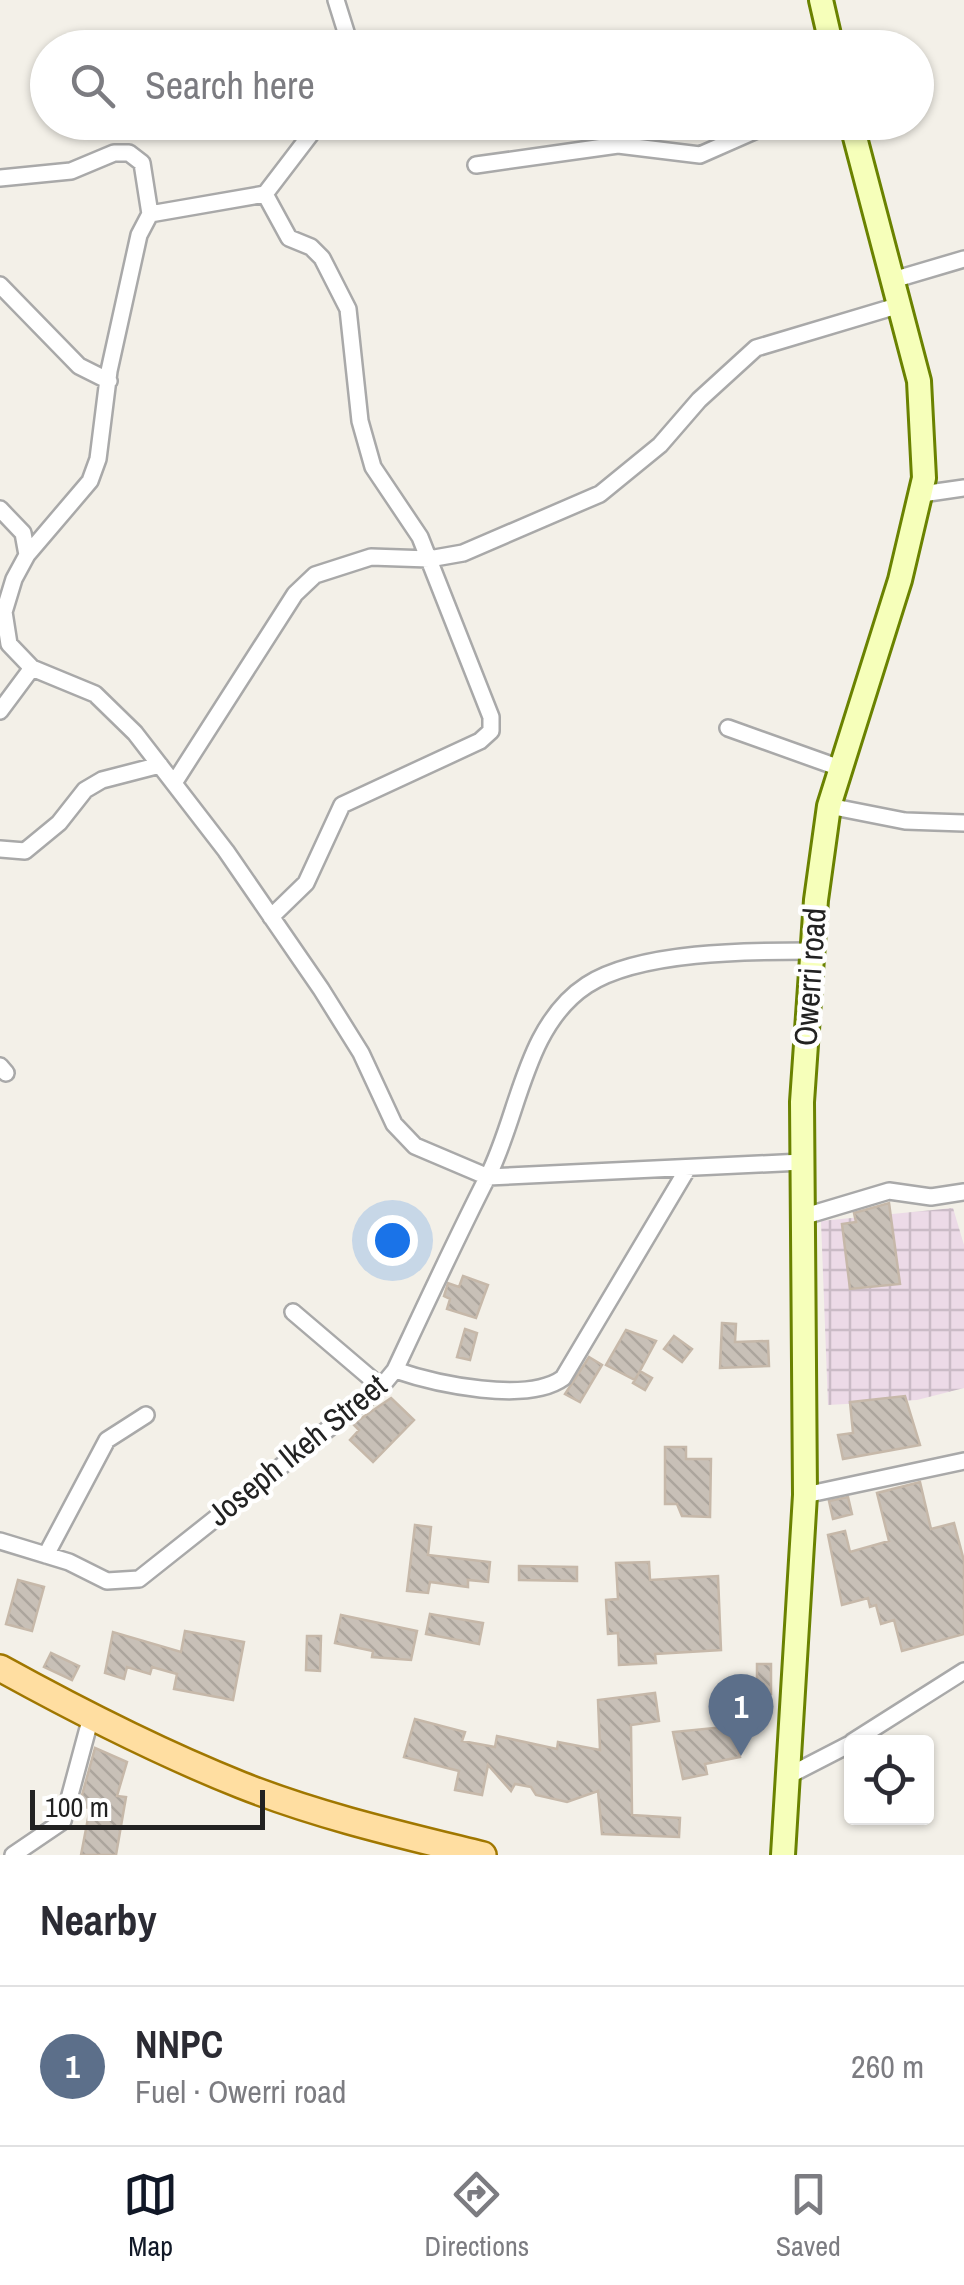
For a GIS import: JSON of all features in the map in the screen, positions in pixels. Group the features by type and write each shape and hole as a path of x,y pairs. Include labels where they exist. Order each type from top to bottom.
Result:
{"main road":[{"path":"821,0 828,30"},
{"name":"Owerri road","path":"783,1855 805,1494 802,1162 810,951 829,806 900,580 922,494 925,428 920,381 857,140"},
{"path":"0,1668 92,1717 242,1786 376,1829 483,1855"}],"street":[{"path":"336,0 345,30"},
{"path":"150,214 264,194 306,140"},
{"path":"476,164 618,144 700,156 735,140"},
{"path":"0,178 53,176 114,152 129,152 142,163 150,214 139,235 108,381 108,408 90,481 27,555 9,596 4,628 9,644 32,668 94,694 117,712 160,765 271,917 362,1053 394,1124 414,1146 488,1177 802,1162"},
{"path":"264,194 289,238 311,247 322,258 348,310 364,441 373,467 413,526 429,559 486,703 492,731 480,741 342,805 306,884 271,917"},
{"path":"894,280 964,259"},
{"path":"0,285 78,366 108,381"},
{"path":"174,783 295,594 316,574 371,557 429,559 464,553 600,494 660,445 699,400 756,348 900,305"},
{"path":"922,494 964,488"},
{"path":"0,508 23,534 27,555"},
{"path":"0,712 32,668"},
{"path":"728,728 840,768"},
{"path":"0,849 24,851 59,822 85,790 102,780 160,765"},
{"path":"829,806 905,820 964,823"},
{"name":"Joseph Ikeh Street","path":"46,1555 122,1583 139,1578 381,1387 395,1370 488,1177 534,1057 561,1011 587,985 632,966 747,953 810,951"},
{"path":"395,1370 465,1385 535,1391 550,1388 563,1378 620,1290 688,1168"},
{"path":"802,1217 889,1190 930,1197 964,1192"},
{"path":"294,1312 381,1387"},
{"path":"0,1541 46,1555 107,1440 146,1414"},
{"path":"805,1494 964,1461"},
{"path":"864,1735 964,1671"},
{"path":"13,1855 63,1821 92,1717"},
{"path":"790,1775 844,1747"}],"shaded area":[{"path":"953,1208 964,1245 964,1388 917,1400 828,1405 821,1221"}],"building":[{"path":"889,1203 900,1284 850,1289 842,1224 856,1222 854,1213"},
{"path":"463,1276 488,1285 476,1318 447,1309 450,1299 444,1296 448,1283 459,1287"},
{"path":"722,1323 736,1324 735,1342 768,1341 769,1366 720,1368"},
{"path":"465,1329 477,1333 470,1360 457,1357"},
{"path":"626,1330 656,1341 635,1380 606,1365"},
{"path":"674,1336 692,1349 682,1362 664,1349"},
{"path":"589,1357 602,1365 580,1402 565,1394"},
{"path":"640,1371 652,1378 645,1390 633,1383"},
{"path":"905,1396 920,1445 843,1459 838,1435 853,1433 850,1402"},
{"path":"391,1398 414,1420 373,1462 350,1440 359,1430 353,1424"},
{"path":"665,1447 686,1447 686,1459 711,1459 710,1517 682,1516 677,1504 665,1504"},
{"path":"920,1482 931,1529 954,1523 964,1561 964,1634 902,1651 894,1620 881,1624 876,1605 870,1607 868,1598 842,1605 828,1535 845,1531 850,1552 889,1541 877,1493"},
{"path":"848,1497 852,1514 833,1519 829,1501"},
{"path":"415,1525 431,1527 428,1555 490,1562 488,1582 468,1580 468,1587 430,1582 428,1593 407,1591"},
{"path":"649,1562 650,1580 718,1576 721,1650 655,1654 656,1663 619,1665 618,1633 608,1634 606,1600 618,1599 616,1563"},
{"path":"519,1566 577,1567 577,1581 519,1580"},
{"path":"18,1580 44,1587 32,1631 6,1624"},
{"path":"430,1614 483,1623 479,1644 426,1634"},
{"path":"341,1615 417,1631 411,1660 372,1657 373,1651 335,1643"},
{"path":"185,1631 244,1642 233,1700 174,1689 177,1674 152,1667 150,1674 127,1667 124,1679 105,1673 113,1632 181,1652"},
{"path":"307,1636 321,1636 320,1671 306,1670"},
{"path":"51,1653 79,1666 72,1680 44,1667"},
{"path":"757,1664 771,1664 771,1694 757,1694"},
{"path":"655,1693 659,1721 631,1725 632,1815 680,1818 679,1837 602,1834 598,1791 567,1802 536,1795 531,1787 515,1784 511,1791 488,1765 482,1795 455,1790 459,1771 404,1757 415,1719 465,1732 462,1741 495,1747 497,1736 557,1749 558,1742 600,1750 598,1700"},
{"path":"734,1726 740,1757 705,1764 707,1774 683,1779 673,1732"},
{"path":"95,1748 127,1762 117,1796 126,1797 116,1855 81,1855 90,1808 79,1806"}],"place":[{"name":"NNPC","path":"741,1756"}]}
